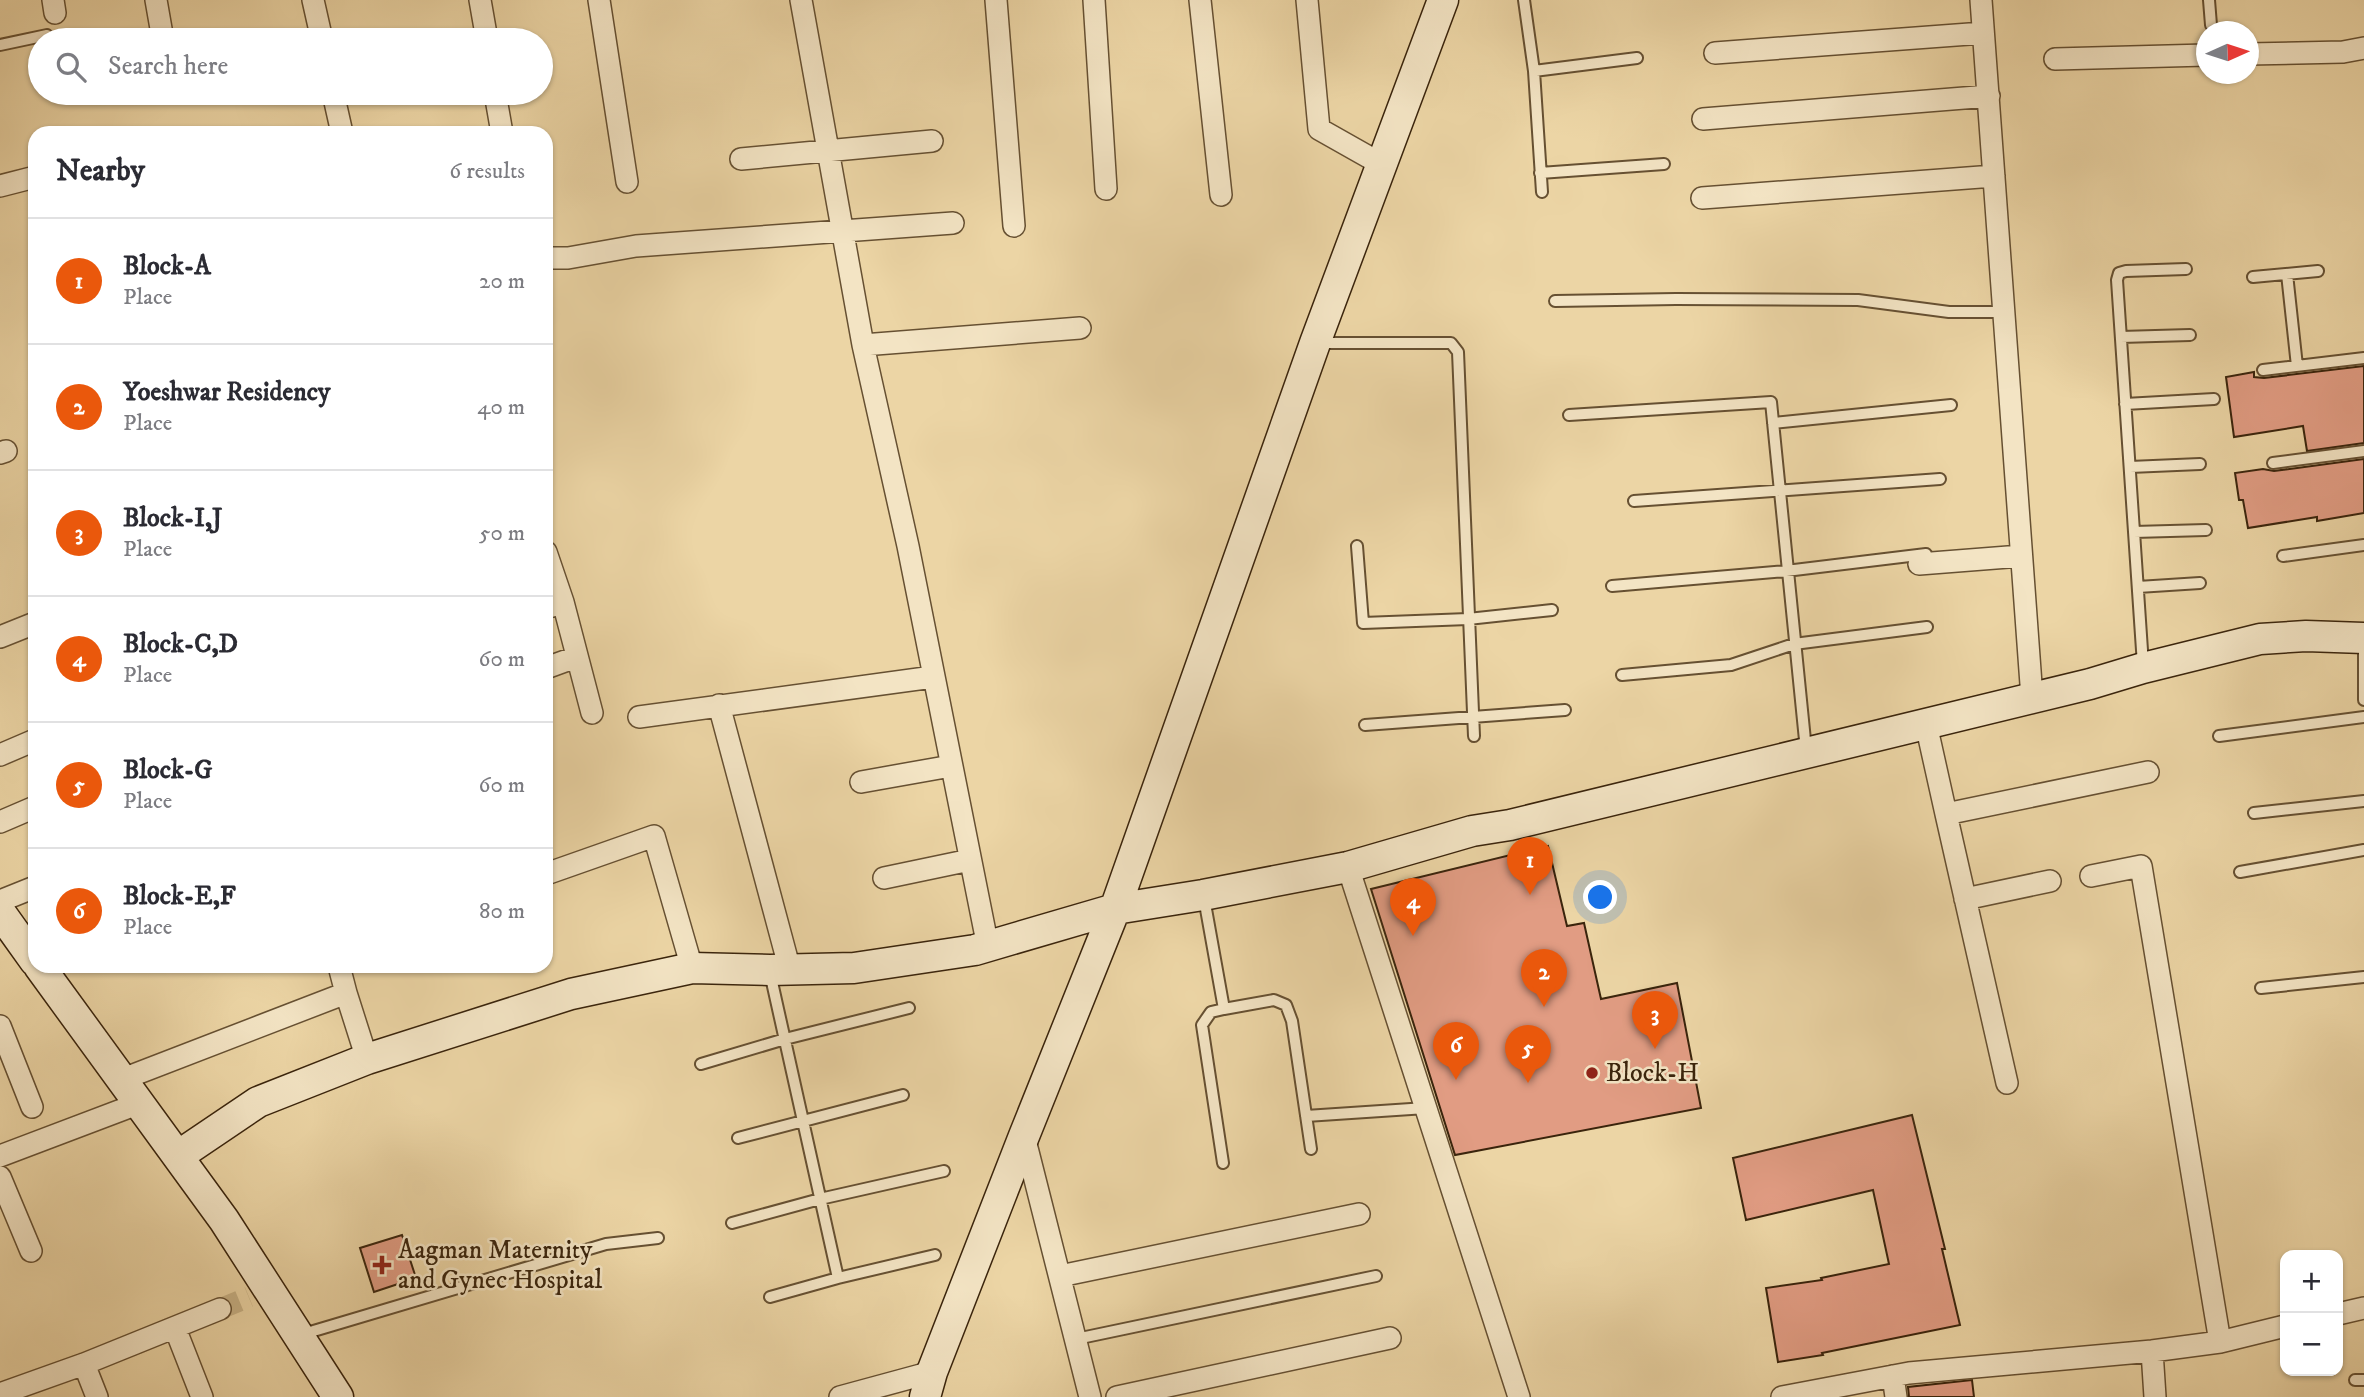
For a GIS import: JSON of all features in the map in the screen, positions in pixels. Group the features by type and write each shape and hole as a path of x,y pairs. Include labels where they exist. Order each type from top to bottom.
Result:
{"street":[{"path":"156,0 161,28"},
{"path":"313,0 319,28"},
{"path":"480,0 485,28"},
{"path":"599,0 627,182"},
{"path":"801,0 863,345 908,546 988,947"},
{"path":"996,0 1014,226"},
{"path":"1094,0 1106,189"},
{"path":"1200,0 1221,195"},
{"path":"1307,0 1319,129 1381,164"},
{"path":"840,1397 929,1385 1024,1136 1115,909 1315,343 1443,0"},
{"path":"1980,0 2032,698"},
{"path":"1715,53 1983,33"},
{"path":"2259,54 2343,52 2364,48"},
{"path":"2055,59 2196,55"},
{"path":"1703,119 1989,96"},
{"path":"336,105 340,126"},
{"path":"497,105 501,126"},
{"path":"741,159 932,141"},
{"path":"1702,198 1994,176"},
{"path":"0,186 28,179"},
{"path":"553,258 568,258 636,246 953,223"},
{"path":"863,345 1080,328"},
{"path":"1926,559 2021,556"},
{"path":"554,605 576,657 592,713"},
{"path":"0,637 28,626"},
{"path":"178,1156 258,1102 367,1059 571,994 692,968 854,968 988,947 1115,909 1348,867 1472,831 1510,825 1926,724 2260,639 2306,636 2364,638"},
{"path":"553,665 576,657"},
{"path":"639,717 933,677"},
{"path":"719,705 780,970"},
{"path":"1926,724 2007,1083"},
{"path":"0,754 28,743"},
{"path":"861,782 951,766"},
{"path":"1946,814 2148,772"},
{"path":"0,822 28,810"},
{"path":"553,872 654,836 692,968"},
{"path":"884,878 970,860"},
{"path":"2091,876 2141,866 2220,1342"},
{"path":"1348,867 1519,1397"},
{"path":"1965,900 2050,881"},
{"path":"0,901 28,890"},
{"path":"0,912 28,951"},
{"path":"44,973 178,1156 259,1293 299,1335 338,1397"},
{"path":"341,973 367,1059"},
{"path":"123,1079 346,993"},
{"path":"0,1026 32,1107"},
{"path":"0,1156 140,1103"},
{"path":"1024,1136 1090,1397"},
{"path":"0,1177 32,1251"},
{"path":"1060,1276 1359,1214"},
{"path":"2342,1313 2364,1308"},
{"path":"0,1394 84,1364 220,1309"},
{"path":"1782,1397 1894,1387 2152,1352 2220,1342 2280,1327"},
{"path":"175,1328 202,1397"},
{"path":"1117,1397 1390,1338"},
{"path":"2152,1352 2155,1397"},
{"path":"84,1364 97,1397"}],"lane":[{"path":"1524,0 1534,71 1542,192"},
{"path":"2209,0 2211,21"},
{"path":"0,45 28,39"},
{"path":"1534,71 1637,58"},
{"path":"1540,173 1664,164"},
{"path":"2143,668 2117,280 2119,273 2186,269"},
{"path":"2253,277 2318,271"},
{"path":"2287,274 2297,366"},
{"path":"1555,301 1858,300 1949,312 2003,312"},
{"path":"2121,337 2190,335"},
{"path":"1315,343 1451,343 1458,352 1474,736"},
{"path":"2263,370 2364,358"},
{"path":"2125,404 2214,399"},
{"path":"1569,415 1771,402 1806,753"},
{"path":"1773,423 1951,405"},
{"path":"2273,463 2364,451"},
{"path":"2130,467 2200,464"},
{"path":"1634,501 1940,479"},
{"path":"2134,532 2206,530"},
{"path":"2283,556 2364,545"},
{"path":"1357,546 1363,623 1468,619 1552,610"},
{"path":"1612,586 1926,559"},
{"path":"2138,587 2200,583"},
{"path":"1622,675 1731,665 1794,644 1927,627"},
{"path":"2364,638 2364,700"},
{"path":"1364,725 1565,710"},
{"path":"2219,736 2364,717"},
{"path":"2254,813 2364,801"},
{"path":"2240,872 2364,850"},
{"path":"1203,895 1224,1009"},
{"path":"780,970 785,1040 838,1278"},
{"path":"2261,988 2364,977"},
{"path":"1223,1163 1202,1026 1211,1012 1274,1000 1286,1005 1293,1021 1311,1149"},
{"path":"701,1064 909,1008"},
{"path":"738,1138 903,1095"},
{"path":"1306,1116 1426,1108"},
{"path":"732,1223 820,1199 944,1171"},
{"path":"299,1335 606,1244 658,1238"},
{"path":"770,1297 935,1255"},
{"path":"1076,1339 1376,1276"}],"building":[{"path":"2364,366 2364,443 2307,451 2303,426 2234,437 2226,377 2254,372 2254,377 2264,378"},
{"path":"2364,459 2364,513 2248,528 2243,500 2239,500 2235,473 2263,469 2274,471"},
{"path":"1548,846 1567,926 1584,923 1601,999 1677,983 1701,1108 1455,1155 1371,889"},
{"path":"1912,1115 1945,1249 1942,1249 1960,1325 1822,1353 1823,1355 1778,1362 1766,1288 1822,1280 1821,1278 1889,1264 1873,1190 1746,1220 1733,1158"},
{"path":"402,1235 416,1278 374,1292 360,1248"},
{"path":"1972,1380 1974,1397 1909,1397 1908,1387"}],"tunnel":[{"path":"220,1309 249,1297"}],"place":[{"name":"Block-A","path":"1530,895"},
{"name":"Block-C,D","path":"1413,936"},
{"name":"Yoeshwar Residency","path":"1544,1007"},
{"name":"Block-I,J","path":"1655,1049"},
{"name":"Block-H","path":"1592,1073"},
{"name":"Block-E,F","path":"1456,1080"},
{"name":"Block-G","path":"1528,1083"},
{"name":"Aagman Maternity and Gynec Hospital","path":"382,1265"}]}
